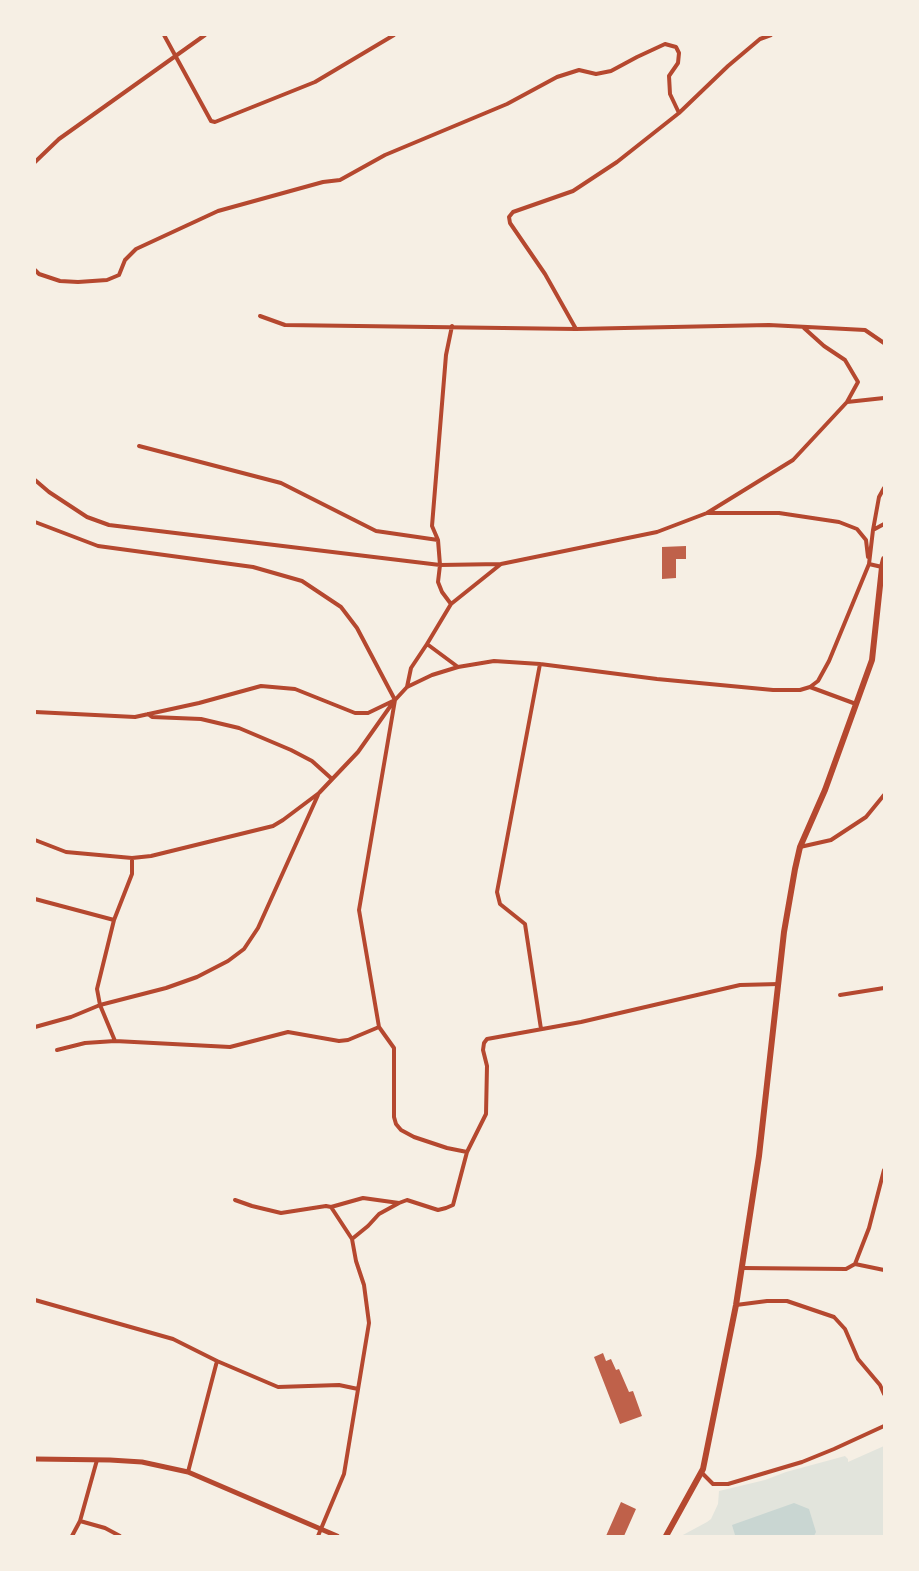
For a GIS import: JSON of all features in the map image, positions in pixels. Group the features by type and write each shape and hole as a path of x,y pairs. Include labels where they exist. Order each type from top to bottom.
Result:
{"main road":[{"path":"666,1536 702,1473 742,1268 759,1156 784,932 800,846 825,790 872,660 884,559"}],"street":[{"path":"164,35 211,121 215,122 315,82 394,35"},
{"path":"35,162 59,139 205,35"},
{"path":"576,328 545,274 510,223 510,217 513,212 573,191 617,162 679,113 728,66 760,39 771,35"},
{"path":"35,270 39,274 60,281 107,280 119,275 125,260 136,249 218,210 323,182 340,180 385,155 506,104 557,77 579,70 596,74 611,72 665,44 676,47 679,53 678,62 669,76 670,94 679,113"},
{"path":"260,316 285,325 576,328 804,327 865,330 884,343"},
{"path":"451,604 442,592 438,582 440,565 438,540 432,526 446,355 452,326"},
{"path":"35,480 87,517 109,526 440,565 501,564 657,532 706,513 793,460 847,402 858,382 845,360 824,346 804,327"},
{"path":"847,402 884,398"},
{"path":"139,446 281,484 376,531 438,540"},
{"path":"35,840 66,852 132,858 151,856 273,826 319,793 358,752 395,700 408,687 432,674 458,667 494,661 540,664 657,679 773,690 800,690 810,687 818,681 829,662 869,564 879,497 884,488"},
{"path":"706,513 779,513 839,522 857,529 866,540 869,564"},
{"path":"35,522 98,546 253,567 302,581 340,607 357,628 395,700 359,910 379,1027 394,1048 394,1117 396,1124 401,1130 414,1137 447,1148 467,1152"},
{"path":"873,530 884,524"},
{"path":"408,687 411,668 451,604 501,564"},
{"path":"869,564 882,567"},
{"path":"427,644 458,667"},
{"path":"540,664 497,892 500,904 525,924 541,1029"},
{"path":"35,712 135,717 199,703 261,686 295,689 356,713 368,713 395,700"},
{"path":"810,687 856,704"},
{"path":"148,714 152,717 201,719 239,728 305,757 332,779"},
{"path":"35,1027 71,1017 100,1005 166,988 228,961 244,949 258,928 319,793"},
{"path":"800,846 831,840 866,817 884,795"},
{"path":"115,1041 100,1005 97,989 114,920 132,874 132,858"},
{"path":"35,899 114,920"},
{"path":"352,1239 379,1214 407,1200 438,1210 453,1204 467,1152 486,1114 487,1066 482,1050 484,1043 488,1039 580,1022 740,984 779,984"},
{"path":"840,995 884,988"},
{"path":"57,1050 86,1043 115,1041 230,1047 288,1032 339,1041 348,1040 379,1027"},
{"path":"742,1268 846,1269 855,1264 869,1228 884,1170"},
{"path":"235,1200 281,1213 326,1206 331,1208 363,1198 399,1203"},
{"path":"318,1536 344,1474 368,1323 364,1285 352,1239 331,1208"},
{"path":"855,1264 884,1270"},
{"path":"35,1300 173,1339 217,1361 278,1387 340,1385 358,1389"},
{"path":"736,1305 767,1301 787,1301 834,1317 845,1329 858,1359 880,1385 884,1394"},
{"path":"188,1472 217,1361"},
{"path":"702,1473 713,1484 728,1484 802,1462 884,1426"},
{"path":"35,1459 142,1462 188,1472 337,1536"},
{"path":"72,1536 80,1521 97,1460"},
{"path":"80,1521 105,1528 120,1536"}],"shaded area":[{"path":"884,1446 884,1536 681,1536 711,1519 718,1504 719,1491 765,1480 786,1472 845,1456 848,1462"},
{"path":"794,1503 809,1509 816,1532 814,1536 735,1535 732,1525"}],"building":[{"path":"686,546 686,559 676,559 676,578 662,579 662,547"},
{"path":"603,1353 606,1361 611,1359 616,1370 619,1369 629,1392 633,1391 642,1416 620,1424 594,1357"},
{"path":"621,1502 636,1509 624,1536 606,1536"}]}
